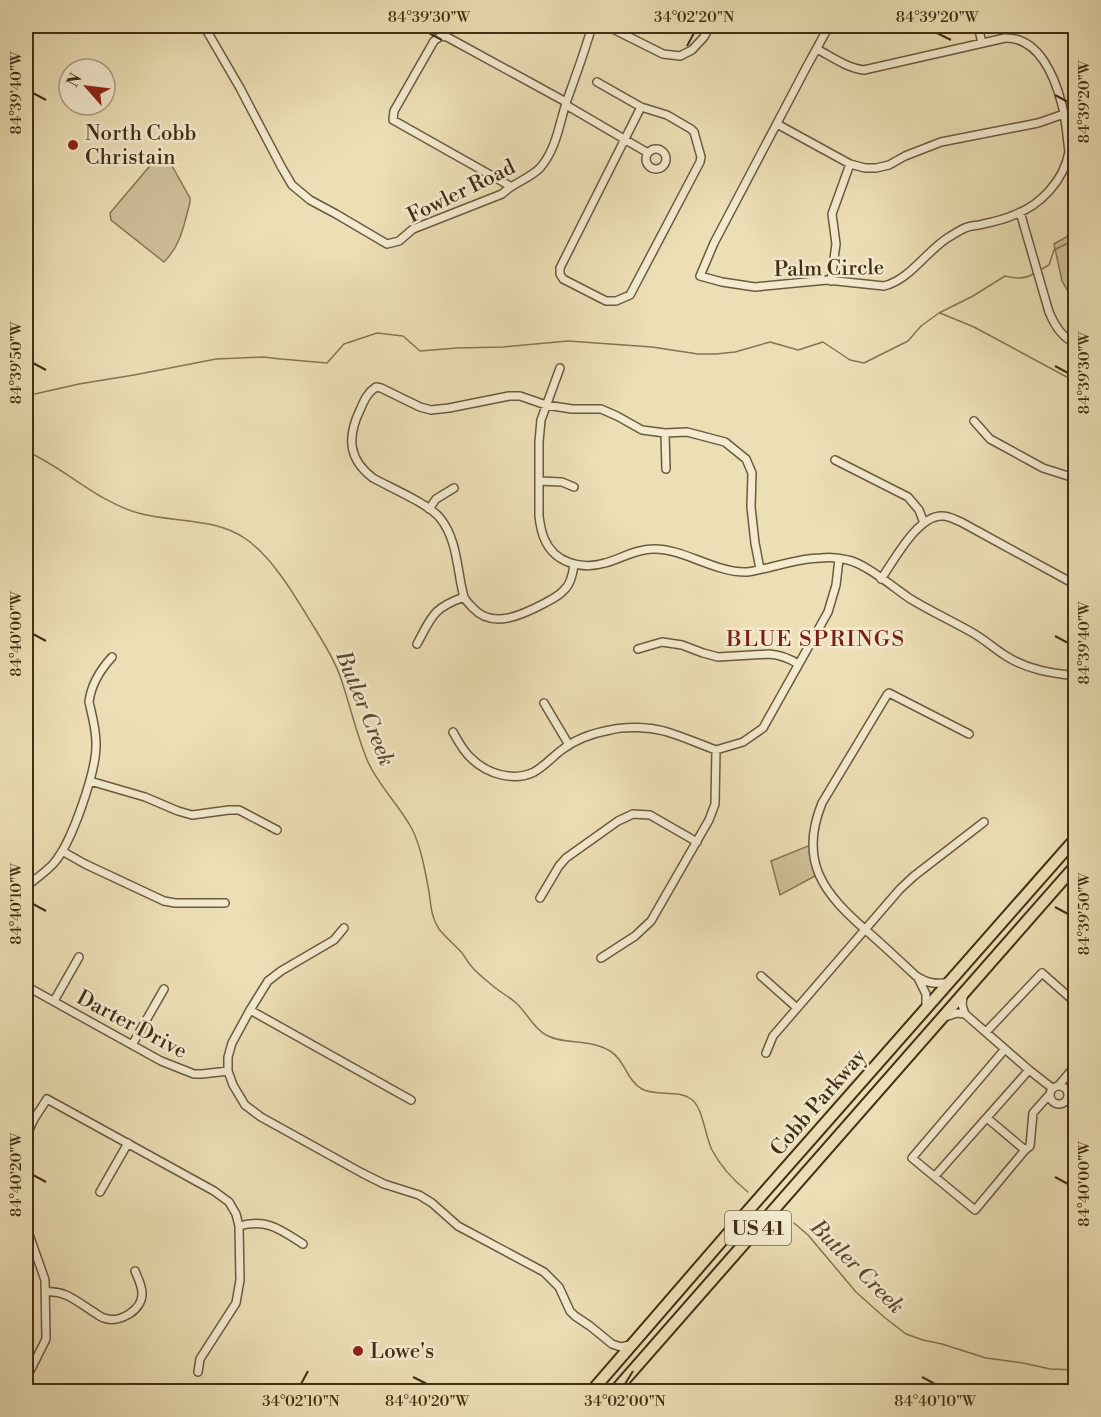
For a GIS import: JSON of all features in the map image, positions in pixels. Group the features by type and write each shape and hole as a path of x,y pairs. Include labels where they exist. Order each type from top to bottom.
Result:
{"main road":[{"name":"Cobb Parkway","path":"591,1392 1076,838"},
{"name":"Cobb Parkway","path":"614,1392 1076,865"}],"street":[{"name":"Fowler Road","path":"204,26 292,185 310,200 387,244 399,241 413,230 502,194 510,186 539,169 552,151 592,26"},
{"path":"607,26 663,54 680,56 692,50 710,26"},
{"path":"829,26 777,124 850,164 865,168 889,165 904,156 940,142 1038,123 1064,114"},
{"path":"978,26 982,43"},
{"path":"510,186 393,120 398,103 434,40 441,36 447,37 566,104 648,153"},
{"name":"Palm Circle","path":"777,124 714,243 700,276 754,287 831,281 891,285 901,280 935,247 967,227 1020,213 1029,207 1051,190 1068,159 1063,105 1053,75 1044,61 1022,40 1005,38 864,70 855,69 817,49"},
{"path":"597,82 641,107 667,115 691,129 694,132 701,157 630,295 611,302 563,279 560,268 641,107"},
{"path":"831,281 836,244 832,214 850,164"},
{"path":"1020,213 1049,312 1055,326 1076,345"},
{"path":"560,368 541,420 539,442 539,516 543,537 554,554 574,564 591,566 653,549 670,552 721,569 746,572 820,558 849,560 864,567 939,616 972,632 1014,661 1041,671 1076,676"},
{"path":"574,564 567,586 561,593 538,607 511,618 494,619 473,609 464,597 447,528 437,515 374,478 357,462 351,445 353,425 372,389 378,387 386,389 420,407 431,410 520,396 546,405 601,409 642,430 665,433 687,432 725,442 746,459 752,473 751,507 760,569"},
{"path":"974,421 990,439 1043,468 1068,476 1076,475"},
{"path":"665,433 666,469"},
{"path":"836,460 908,497 919,510 924,523"},
{"path":"539,481 562,482 574,487"},
{"path":"429,509 436,499 454,488"},
{"path":"881,579 911,536 928,519 943,516 962,522 1076,585"},
{"path":"453,732 471,758 478,764 500,775 516,777 531,773 569,745 588,736 610,730 628,728 665,731 716,750 743,742 763,728 828,612 836,585 839,559"},
{"path":"417,644 434,614 443,606 464,597"},
{"path":"638,649 662,642 682,645 718,657 777,654 798,664"},
{"path":"26,887 53,864 62,851 90,781 96,744 89,702 90,694 96,679 112,657"},
{"path":"950,982 931,983 916,976 835,902 823,883 816,865 813,848 814,831 822,803 889,693 969,734"},
{"path":"544,703 569,745"},
{"path":"601,958 635,936 651,921 697,842 715,804 716,750"},
{"path":"90,781 145,797 192,815 239,810 277,831"},
{"path":"540,898 566,858 618,821 633,814 650,815 697,842"},
{"path":"766,1053 773,1036 900,889 984,822"},
{"path":"62,851 164,901 225,903"},
{"path":"344,928 334,940 268,981 232,1043 228,1057 228,1071 245,1105 261,1117 362,1173 384,1184 420,1196 432,1203 458,1226 544,1272 559,1287 570,1311 582,1321 614,1345 621,1347 632,1344"},
{"path":"54,1001 79,957"},
{"path":"986,1032 1042,973 1076,1003"},
{"path":"761,976 797,1008"},
{"path":"916,976 926,994 926,1009"},
{"name":"Darter Drive","path":"26,986 161,1061 184,1071 202,1074 228,1071"},
{"path":"132,1045 164,989"},
{"path":"964,993 962,1005 965,1014 1054,1089"},
{"path":"250,1011 411,1100"},
{"path":"940,1019 957,1013 965,1014"},
{"path":"1005,1049 912,1158 975,1210 1030,1146 1033,1113 1076,1065"},
{"path":"935,1176 1029,1070"},
{"path":"26,1136 47,1099 214,1191 229,1202 236,1214 239,1226 240,1280 236,1303 200,1359 198,1372"},
{"path":"987,1118 1025,1150"},
{"path":"100,1192 128,1143"},
{"path":"239,1226 249,1223 268,1224 277,1227 303,1244"},
{"path":"26,1226 45,1280 46,1292 46,1339 26,1378"},
{"path":"46,1292 57,1291 104,1318 114,1319 126,1316 138,1306 142,1295 135,1271"}],"shaded area":[{"path":"163,160 172,166 190,198 181,234 174,249 164,262 111,220 110,213 154,161"},
{"path":"1075,232 1075,304 1062,281 1054,244"},
{"path":"813,844 815,876 780,895 771,861"}],"waterway":[{"path":"1042,269 1049,265 1054,250 1076,239"},
{"path":"26,396 216,359 263,357 327,363 344,344 377,333 403,336 420,351 568,341 716,354 735,352 770,342 798,350 823,342 850,360 864,363 908,341 921,326 939,313 1005,276 1022,278 1033,274"},
{"path":"940,313 974,327 1076,382"},
{"name":"Butler Creek","path":"26,451 123,508 152,516 221,527 246,539 266,557 292,592 335,663 368,762 414,834 424,867 433,915 439,929 477,972 515,1002 546,1035 560,1040 602,1047 615,1055 633,1081 642,1089 654,1093 680,1094 691,1099 698,1108 716,1156 728,1173 748,1192"},
{"name":"Butler Creek","path":"794,1223 808,1235 856,1292 906,1334 986,1358 1050,1369 1076,1370"}],"place":[{"name":"North Cobb Christain","path":"73,145"},
{"name":"Lowe's","path":"358,1351"}],"district":[{"name":"BLUE SPRINGS","path":"816,638"}]}
